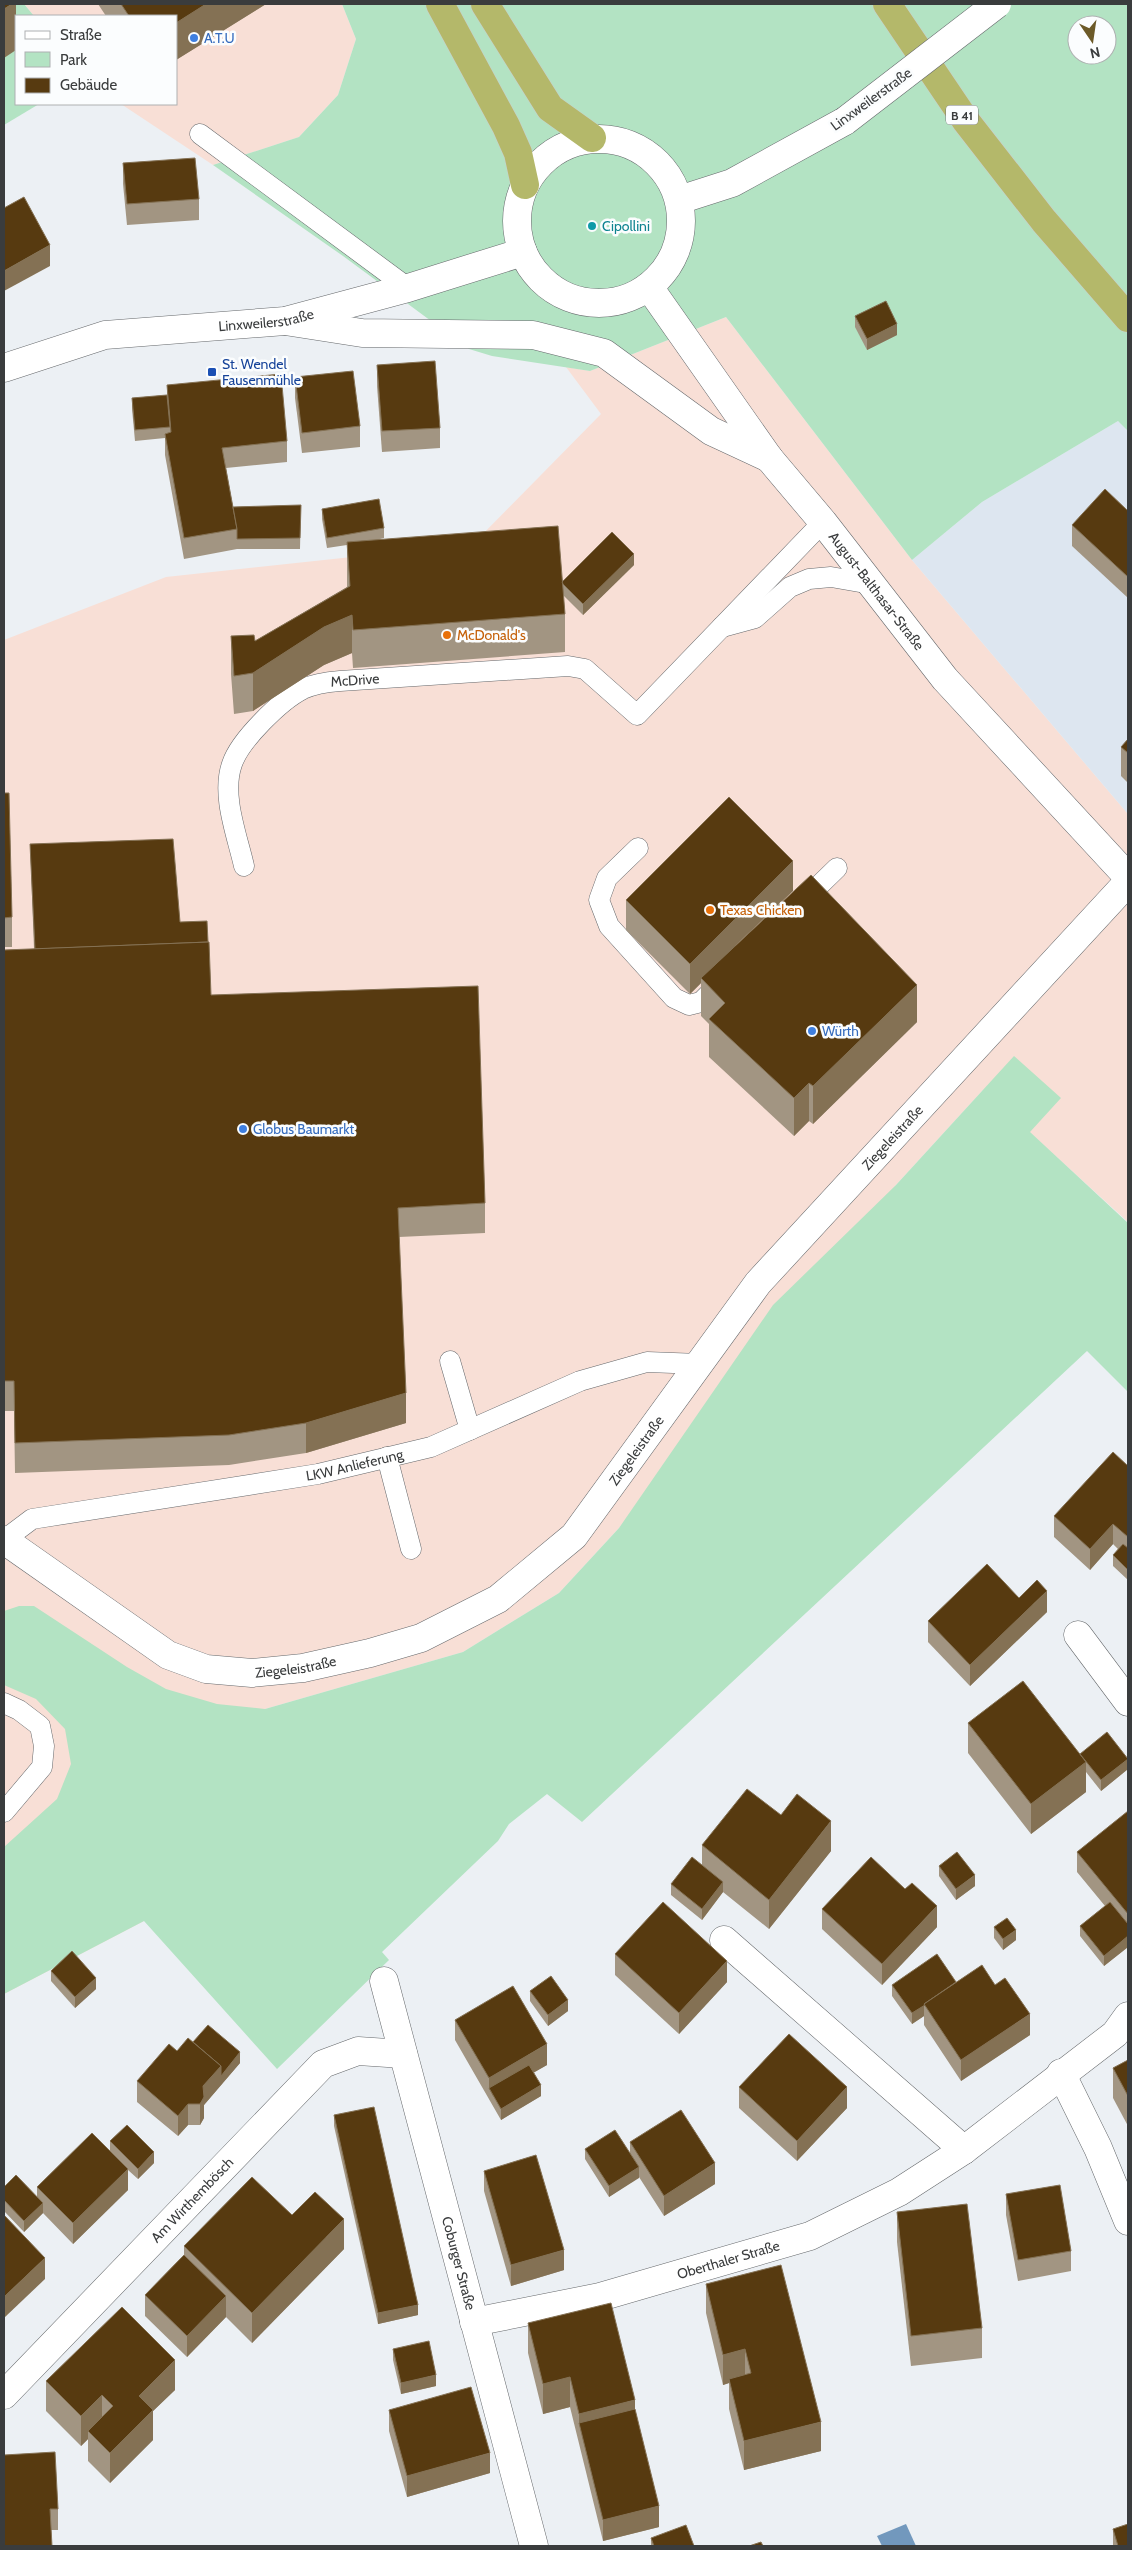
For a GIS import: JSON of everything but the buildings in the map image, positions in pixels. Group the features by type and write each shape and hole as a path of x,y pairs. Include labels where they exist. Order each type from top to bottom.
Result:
{"highway":[{"path":"440,4 506,126 518,153 524,185"},
{"path":"485,4 550,108 592,138"},
{"name":"B 41","path":"887,4 966,121 1044,221 1128,318"},
{"path":"1044,221 1128,303"}],"street":[{"name":"Linxweilerstraße","path":"679,200 732,183 846,121 997,4"},
{"path":"592,138 620,141 646,153 670,179 679,200 681,231 674,255 660,275 649,286 626,298 606,302 579,300 557,292 539,277 523,252 516,224 519,200 524,185 534,170 562,147 592,138"},
{"name":"Linxweilerstraße","path":"4,368 105,335 284,321 408,288 523,252"},
{"name":"August-Balthasar-Straße","path":"649,286 769,458 823,522 945,679 1128,877"},
{"path":"284,321 362,332 533,336 604,353 711,431 769,458"},
{"name":"Ziegeleistraße","path":"4,1540 168,1655 206,1669 252,1673 303,1668 370,1653 421,1638 498,1599 574,1536 758,1284 1128,882"},
{"path":"1078,1635 1128,1702"},
{"path":"724,1940 964,2150"},
{"name":"Coburger Straße","path":"384,1982 534,2546"},
{"name":"Oberthaler Straße","path":"474,2322 600,2297 810,2236 899,2192 964,2150 1115,2034 1128,2016"},
{"name":"Am Wirthembösch","path":"4,2395 323,2064 358,2051 403,2054"},
{"path":"1062,2073 1098,2148 1128,2221"}],"lane":[{"path":"200,134 408,288"},
{"path":"722,628 823,522"},
{"path":"722,628 756,618 790,587 809,579 831,577 871,584"},
{"name":"McDrive","path":"244,866 230,806 232,764 267,716 302,690 320,683 340,681 551,666 585,669 637,715 722,628"},
{"path":"638,848 607,878 599,900 609,926 674,998 688,1005 701,1002 735,969"},
{"path":"789,915 837,868"},
{"path":"450,1361 470,1430"},
{"name":"LKW Anlieferung","path":"4,1540 32,1519 318,1474 431,1447 580,1381 647,1362 700,1364"},
{"path":"388,1457 411,1549"},
{"path":"4,1703 19,1710 40,1726 44,1746 42,1767 4,1812"}],"shaded area":[{"path":"24,4 342,4 356,39 338,95 299,137 213,165 123,105 178,105 178,15 33,15"},
{"path":"726,317 912,560 1128,814 1128,1222 983,1090 896,1185 619,1528 559,1593 463,1652 265,1709 144,1921 4,1994 4,640 166,577 473,544 601,414 566,367 590,371"},
{"path":"1118,421 1128,431 1128,814 912,560 982,502"}],"green space":[{"path":"4,4 24,4 33,15 15,15 15,105 37,105 4,125"},
{"path":"342,4 1128,4 1128,431 1118,421 982,502 912,560 726,317 590,371 492,356 469,349 343,256 213,165 299,137 338,95 356,39"},
{"path":"1014,1056 1061,1098 1030,1132 1128,1223 1128,1392 1087,1351 582,1822 547,1794 509,1824 498,1841 382,1952 389,1960 277,2069 144,1921 4,1994 4,1847 57,1799 71,1764 65,1729 36,1699 4,1685 4,1611 19,1606 34,1606 127,1667 166,1689 217,1704 265,1709 463,1652 559,1593 619,1528 773,1305 896,1185"}],"water":[{"path":"906,2524 916,2546 882,2546 877,2536"}],"place":[{"name":"A.T.U","path":"194,38"},
{"name":"Cipollini","path":"592,226"},
{"name":"St. Wendel Fausenmühle","path":"212,372"},
{"name":"McDonald's","path":"447,635"},
{"name":"Texas Chicken","path":"710,910"},
{"name":"Würth","path":"812,1031"},
{"name":"Globus Baumarkt","path":"243,1129"}]}
